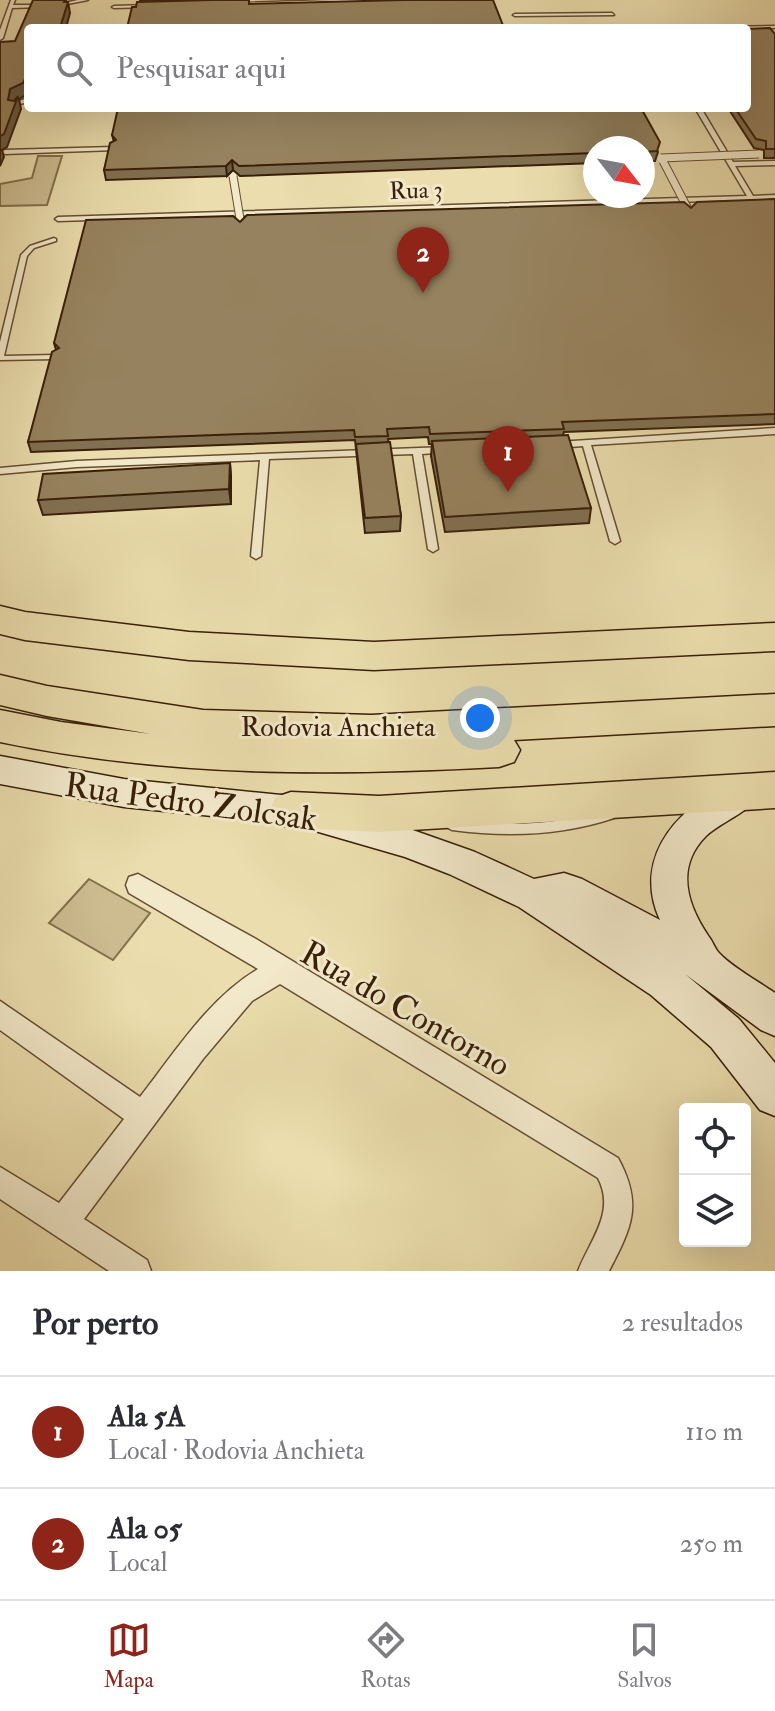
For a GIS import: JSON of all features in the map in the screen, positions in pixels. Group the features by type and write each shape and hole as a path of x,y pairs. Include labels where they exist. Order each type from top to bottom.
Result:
{"highway":[{"path":"0,620 25,626 189,646 359,656 775,637"},
{"name":"Rodovia Anchieta","path":"0,690 47,701 203,726 371,731 775,710"},
{"name":"Rodovia Anchieta","path":"0,726 116,747 213,755 361,758 775,736"},
{"path":"291,810 379,814 761,791"}],"main road":[{"name":"Rua Pedro Zolcsak","path":"0,770 124,793 291,810 407,843 462,863 532,896 640,964 699,1007 725,1033 775,1095"},
{"path":"711,969 676,919 668,899 668,874 682,838 696,820 711,808 761,791"},
{"path":"532,896 564,889 582,895 711,969 775,1017"}],"street":[{"path":"138,885 247,947 280,970"},
{"name":"Rua do Contorno","path":"62,1224 193,1050 243,992 280,970 608,1168 617,1182 620,1213 593,1271"},
{"path":"0,1014 143,1116"},
{"path":"0,1182 136,1271"}],"lane":[{"path":"0,38 11,3 68,5 86,0"},
{"path":"222,4 391,0"},
{"path":"114,7 160,6"},
{"path":"515,15 612,14"},
{"path":"751,27 775,27"},
{"path":"15,110 18,103 24,101"},
{"path":"700,112 751,198"},
{"path":"5,152 113,149"},
{"path":"689,211 662,159 759,154"},
{"path":"732,164 775,163"},
{"path":"233,176 241,225"},
{"name":"Rua 3","path":"58,219 775,197"},
{"path":"54,240 32,247 23,260 0,358 55,357"},
{"path":"549,446 775,431"},
{"path":"586,443 615,541"},
{"path":"0,471 77,464 461,449"},
{"path":"417,451 433,549"},
{"path":"256,556 265,457"}],"shaded area":[{"path":"38,156 62,156 47,205 0,206 0,184 32,178"},
{"path":"89,879 150,913 113,960 49,923"}],"building":[{"path":"33,0 68,2 61,24 24,24 24,81 10,89 8,100 14,101 18,96 4,134 0,136 0,42 15,41"},
{"path":"249,0 249,4 493,0 502,24 128,24 132,7 136,7 137,2"},
{"path":"770,28 775,34 775,149 766,149 766,141 756,139 738,112 751,112 751,29"},
{"path":"117,112 643,112 660,142 655,151 655,136 583,136 583,153 239,166 232,160 226,166 104,170 110,143 116,140 112,135"},
{"path":"775,199 775,414 562,422 564,429 430,434 429,427 387,429 388,436 355,437 354,430 28,442 52,352 59,348 54,343 86,220 233,216 240,222 247,215 583,205 583,208 655,208 655,203 684,202 691,208 697,202"},
{"path":"568,435 591,508 445,517 432,441"},
{"path":"390,442 401,516 365,518 356,444"},
{"path":"230,463 229,489 38,500 43,474"}],"place":[{"name":"Ala 05","path":"423,293"},
{"name":"Ala 5A","path":"508,492"}]}
